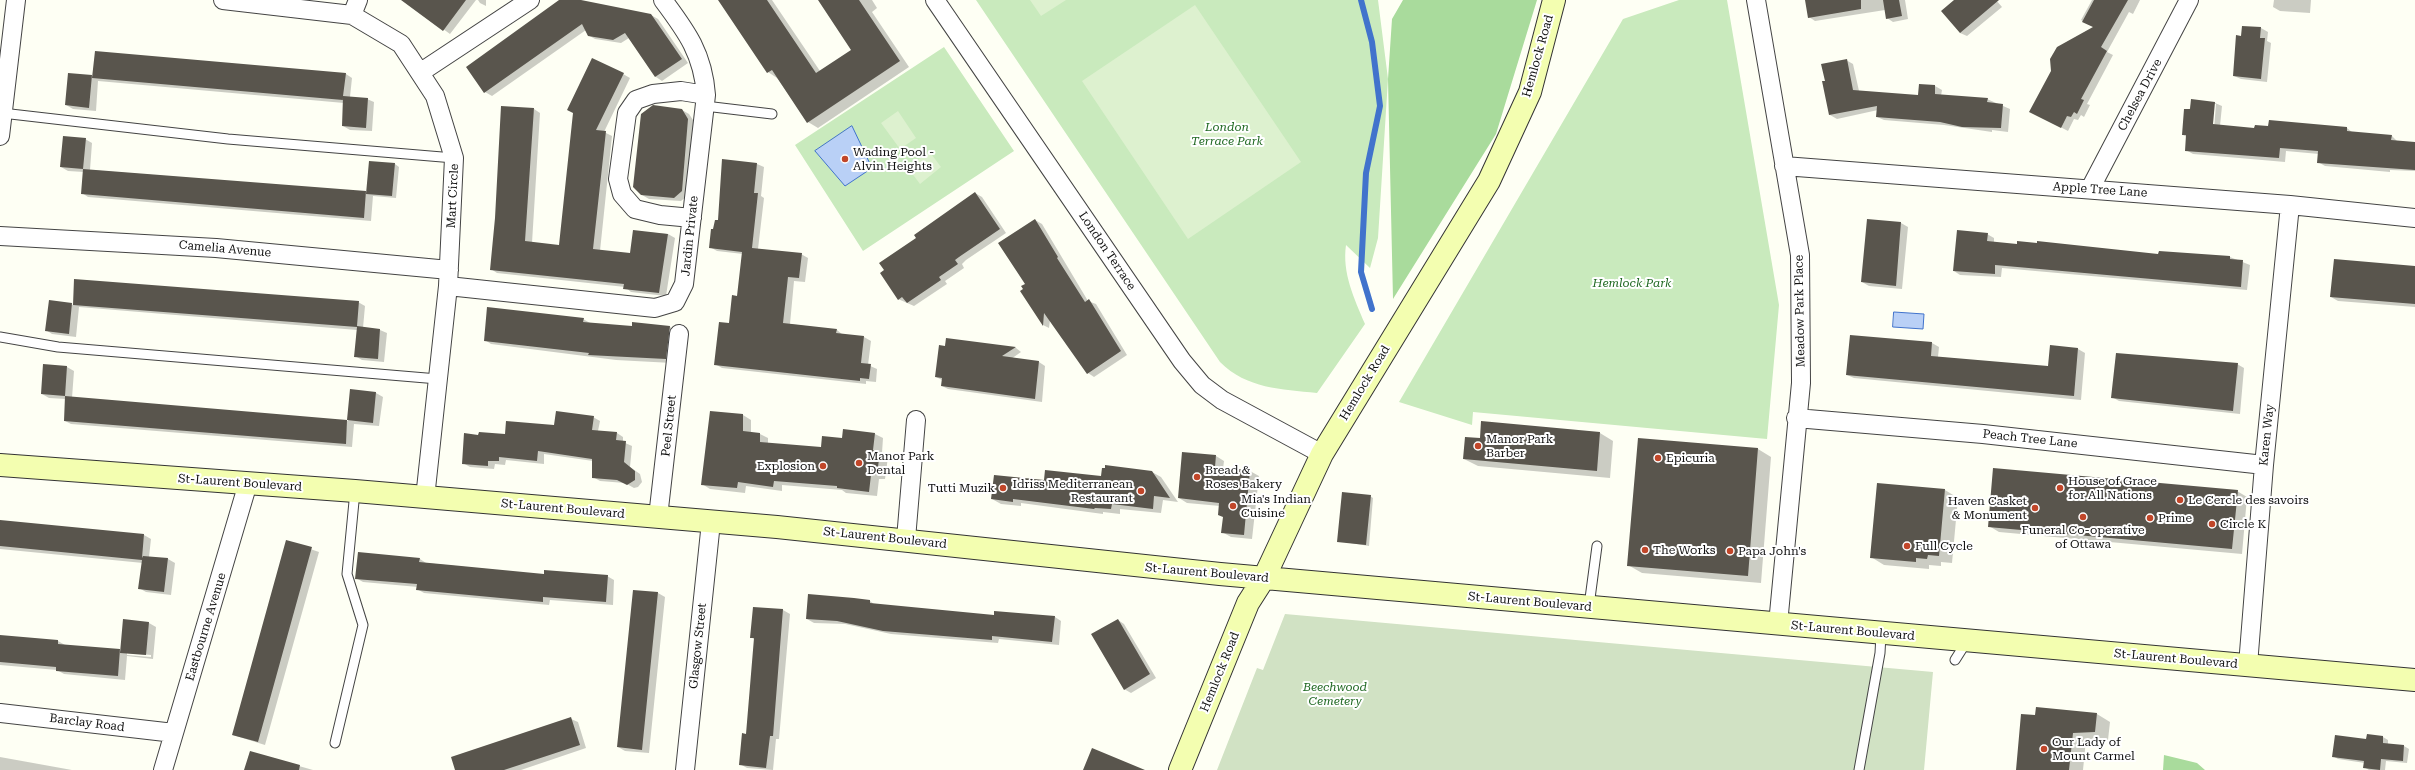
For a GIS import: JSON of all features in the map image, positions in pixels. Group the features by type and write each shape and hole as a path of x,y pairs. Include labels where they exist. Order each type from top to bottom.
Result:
{"street":[{"path":"0,136 16,0"},
{"name":"Mart Circle","path":"224,0 355,8 401,44 421,72 435,96 454,158 449,278 425,498"},
{"path":"421,72 530,0"},
{"name":"Jardin Private","path":"449,278 655,308 675,302 684,284 705,100 704,71 692,41 663,0"},
{"name":"London Terrace","path":"936,0 1187,367 1202,385 1222,400 1322,454"},
{"name":"Hemlock Road","path":"1180,770 1248,603 1264,578 1322,454 1489,180 1530,92 1554,0"},
{"name":"Meadow Park Place","path":"1756,0 1800,255 1801,383 1796,418 1778,624"},
{"name":"Chelsea Drive","path":"2090,189 2189,0"},
{"path":"692,218 660,215 635,209 622,194 618,179 627,113 636,100 653,94 681,91 705,100"},
{"name":"Apple Tree Lane","path":"1784,166 2290,205 2415,218"},
{"name":"Karen Way","path":"2248,665 2264,465 2290,205"},
{"name":"Camelia Avenue","path":"0,236 216,248 449,278"},
{"name":"Peel Street","path":"658,517 679,334"},
{"name":"Peach Tree Lane","path":"1796,418 1983,434 2264,465"},
{"path":"906,539 916,420"},
{"name":"St-Laurent Boulevard","path":"0,465 355,491 906,539 1086,561 1264,578 1881,634 2415,680"},
{"name":"Eastbourne Avenue","path":"163,770 248,483"},
{"name":"Glasgow Street","path":"685,770 711,522"},
{"name":"Barclay Road","path":"0,713 174,733"}],"lane":[{"path":"705,100 772,114"},
{"path":"2,113 228,139 454,158"},
{"path":"0,337 58,347 438,379"},
{"path":"335,743 363,625 347,574 355,491"},
{"path":"1588,607 1597,546"},
{"path":"1859,770 1880,653 1881,634"},
{"path":"1955,660 1967,641"}],"green space":[{"name":"London Terrace Park","path":"976,0 1378,0 1388,79 1378,238 1370,268 1346,245 1345,255 1347,275 1365,324 1317,393 1278,389 1253,383 1230,371 1220,362"},
{"path":"1030,0 1066,0 1041,16"},
{"path":"1403,0 1537,0 1496,134 1393,299 1388,79 1392,19"},
{"name":"Hemlock Park","path":"1679,0 1727,0 1779,305 1767,439 1473,412 1472,425 1399,402 1623,19"},
{"path":"1195,5 1301,162 1188,239 1082,81"},
{"path":"944,47 1014,151 863,251 795,145"},
{"path":"898,111 916,138 900,149 881,123"},
{"path":"929,151 941,167 920,184 908,168"},
{"name":"Beechwood Cemetery","path":"1285,614 1933,672 1924,770 1217,770 1257,668 1263,670"},
{"path":"2164,755 2197,763 2205,770 2163,770"}],"water":[{"name":"Wading Pool - Alvin Heights","path":"852,126 872,168 845,186 815,151"},
{"path":"1894,312 1924,314 1923,329 1893,327"}],"building":[{"path":"401,0 466,0 443,31"},
{"path":"559,0 581,0 651,14 682,59 655,77 625,33 613,40 588,36 582,24 484,93 466,67"},
{"path":"718,0 767,0 816,73 851,50 818,0 859,0 900,61 807,123 772,70 767,73"},
{"path":"1805,0 1861,0 1861,9 1808,18"},
{"path":"1883,0 1899,0 1902,16 1886,19"},
{"path":"1954,0 1999,0 1960,33 1941,11"},
{"path":"2094,0 2128,0 2101,47 2107,51 2081,99 2084,100 2077,114 2074,112 2071,117 2067,116 2061,128 2029,112 2051,71 2050,59 2057,47 2093,27 2082,22"},
{"path":"2242,26 2261,27 2260,38 2265,38 2261,79 2233,76 2236,35 2241,36"},
{"path":"95,51 346,73 343,96 368,98 366,128 342,126 343,100 92,78"},
{"path":"592,58 624,73 596,130 606,131 593,249 630,253 633,230 668,234 659,293 623,289 624,284 490,270 495,218 501,106 534,108 525,241 559,245 573,113 567,110"},
{"path":"1847,59 1853,90 1918,95 1919,84 1935,85 1935,94 1988,98 1987,102 2003,104 2001,128 1962,127 1940,122 1876,117 1877,106 1829,115 1822,81 1825,81 1821,64"},
{"path":"68,73 92,75 89,108 65,105"},
{"path":"2191,99 2215,102 2213,124 2254,128 2255,125 2268,126 2269,120 2347,127 2347,131 2392,135 2391,140 2415,142 2415,170 2317,163 2318,151 2280,148 2279,158 2185,151 2186,135 2182,135 2184,109 2190,109"},
{"path":"653,105 682,109 688,119 682,191 674,198 641,195 633,187 641,114"},
{"path":"63,136 86,138 83,169 60,167"},
{"path":"722,159 757,163 754,193 758,193 752,248 802,253 799,278 788,277 783,323 837,329 836,333 864,336 861,363 871,364 869,379 860,378 860,381 714,365 719,322 729,323 732,295 737,296 742,252 709,248 711,229 713,229 715,220 718,220"},
{"path":"369,161 395,163 392,196 366,194"},
{"path":"83,169 366,191 364,218 81,194"},
{"path":"975,192 1000,229 955,260 958,264 939,277 941,280 907,303 902,297 898,300 880,273 884,270 879,263 916,238 914,235"},
{"path":"1035,219 1058,257 1057,258 1085,302 1089,299 1121,351 1087,374 1044,313 1043,326 1020,291 1023,289 1021,286 1025,284 998,243"},
{"path":"1867,219 1901,222 1896,286 1861,282"},
{"path":"1957,230 1988,233 1987,241 2017,244 2017,241 2037,243 2037,241 2158,254 2159,251 2230,256 2230,259 2243,260 2241,287 1995,265 1995,274 1953,271"},
{"path":"2334,259 2415,266 2415,304 2330,297"},
{"path":"74,279 359,301 357,326 380,329 378,359 354,357 357,327 73,305"},
{"path":"49,300 72,303 69,334 45,331"},
{"path":"487,307 584,318 583,322 632,326 632,322 670,326 666,359 588,355 589,353 484,341"},
{"path":"1850,335 1932,342 1931,356 2048,366 2050,345 2078,348 2074,396 1846,375"},
{"path":"946,338 1016,347 1002,356 1039,361 1035,399 941,386 942,378 935,377 939,345 945,346"},
{"path":"2116,353 2238,363 2233,411 2111,398"},
{"path":"43,364 67,366 65,396 41,394"},
{"path":"350,389 376,392 373,423 347,420"},
{"path":"65,396 347,420 346,444 64,421"},
{"path":"556,411 594,416 592,430 617,432 616,440 626,441 624,462 635,471 635,480 627,485 617,480 592,478 592,459 538,451 537,461 499,457 499,461 488,461 488,466 462,464 464,433 478,435 479,432 505,434 506,421 554,425"},
{"path":"710,411 743,414 743,431 760,433 760,442 821,447 822,436 842,438 843,429 875,433 873,450 880,451 877,475 871,475 869,492 837,488 837,486 774,481 773,487 738,482 737,488 701,485"},
{"path":"1481,421 1600,432 1597,471 1463,459 1465,437 1480,438"},
{"path":"1638,438 1758,448 1748,576 1627,566"},
{"path":"1182,452 1216,455 1215,467 1250,470 1244,535 1221,533 1223,517 1218,515 1219,503 1178,498"},
{"path":"1105,465 1152,471 1170,498 1154,496 1153,509 1112,504 1111,509 1094,509 1013,499 1013,502 991,499 994,475 1044,480 1045,470 1101,476 1102,468 1105,468"},
{"path":"1993,468 2238,490 2232,549 1988,527"},
{"path":"1877,483 1945,489 1939,556 1928,555 1927,559 1916,558 1916,562 1870,558"},
{"path":"1342,492 1371,495 1366,545 1337,542"},
{"path":"0,520 144,534 142,558 143,556 168,558 164,592 138,589 142,560 0,546"},
{"path":"286,540 312,547 258,742 232,735"},
{"path":"358,552 420,558 419,562 544,574 544,570 608,575 606,602 543,597 543,602 416,590 417,584 355,579"},
{"path":"633,590 658,592 642,750 617,747"},
{"path":"808,594 870,600 870,603 994,615 994,611 1055,616 1052,642 992,636 992,640 883,631 837,621 806,619"},
{"path":"753,607 783,609 773,736 770,736 766,768 739,765 742,733 746,734 754,638 750,638"},
{"path":"123,619 149,622 146,655 120,653"},
{"path":"1118,619 1150,674 1124,690 1091,634"},
{"path":"0,635 58,640 58,644 120,649 118,676 56,671 56,667 0,662"},
{"name":"Our Lady of Mount Carmel","path":"2036,707 2097,713 2095,732 2073,733 2069,770 2016,770 2021,714 2035,715"},
{"path":"571,717 580,745 504,770 455,770 451,757"},
{"path":"2367,734 2383,736 2383,743 2404,745 2403,761 2381,759 2380,770 2363,768 2364,761 2332,757 2335,735 2366,739"},
{"path":"1092,748 1145,770 1083,770"},
{"path":"250,751 300,765 299,770 244,770"}],"waterway":[{"path":"1361,0 1372,42 1380,106 1366,173 1361,272 1372,309"}],"place":[{"name":"Wading Pool - Alvin Heights","path":"845,159"},
{"name":"Manor Park Barber","path":"1478,446"},
{"name":"Epicuria","path":"1658,458"},
{"name":"Manor Park Dental","path":"859,463"},
{"name":"Explosion","path":"823,466"},
{"name":"Bread & Roses Bakery","path":"1197,477"},
{"name":"Tutti Muzik","path":"1003,488"},
{"name":"House of Grace for All Nations","path":"2060,488"},
{"name":"Idriss Mediterranean Restaurant","path":"1141,491"},
{"name":"Le Cercle des savoirs","path":"2180,500"},
{"name":"Mia's Indian Cuisine","path":"1233,506"},
{"name":"Haven Casket & Monument","path":"2035,508"},
{"name":"Funeral Co-operative of Ottawa","path":"2083,517"},
{"name":"Prime","path":"2150,518"},
{"name":"Circle K","path":"2212,524"},
{"name":"Full Cycle","path":"1907,546"},
{"name":"The Works","path":"1645,550"},
{"name":"Papa John's","path":"1730,551"},
{"name":"Our Lady of Mount Carmel","path":"2044,749"}]}
